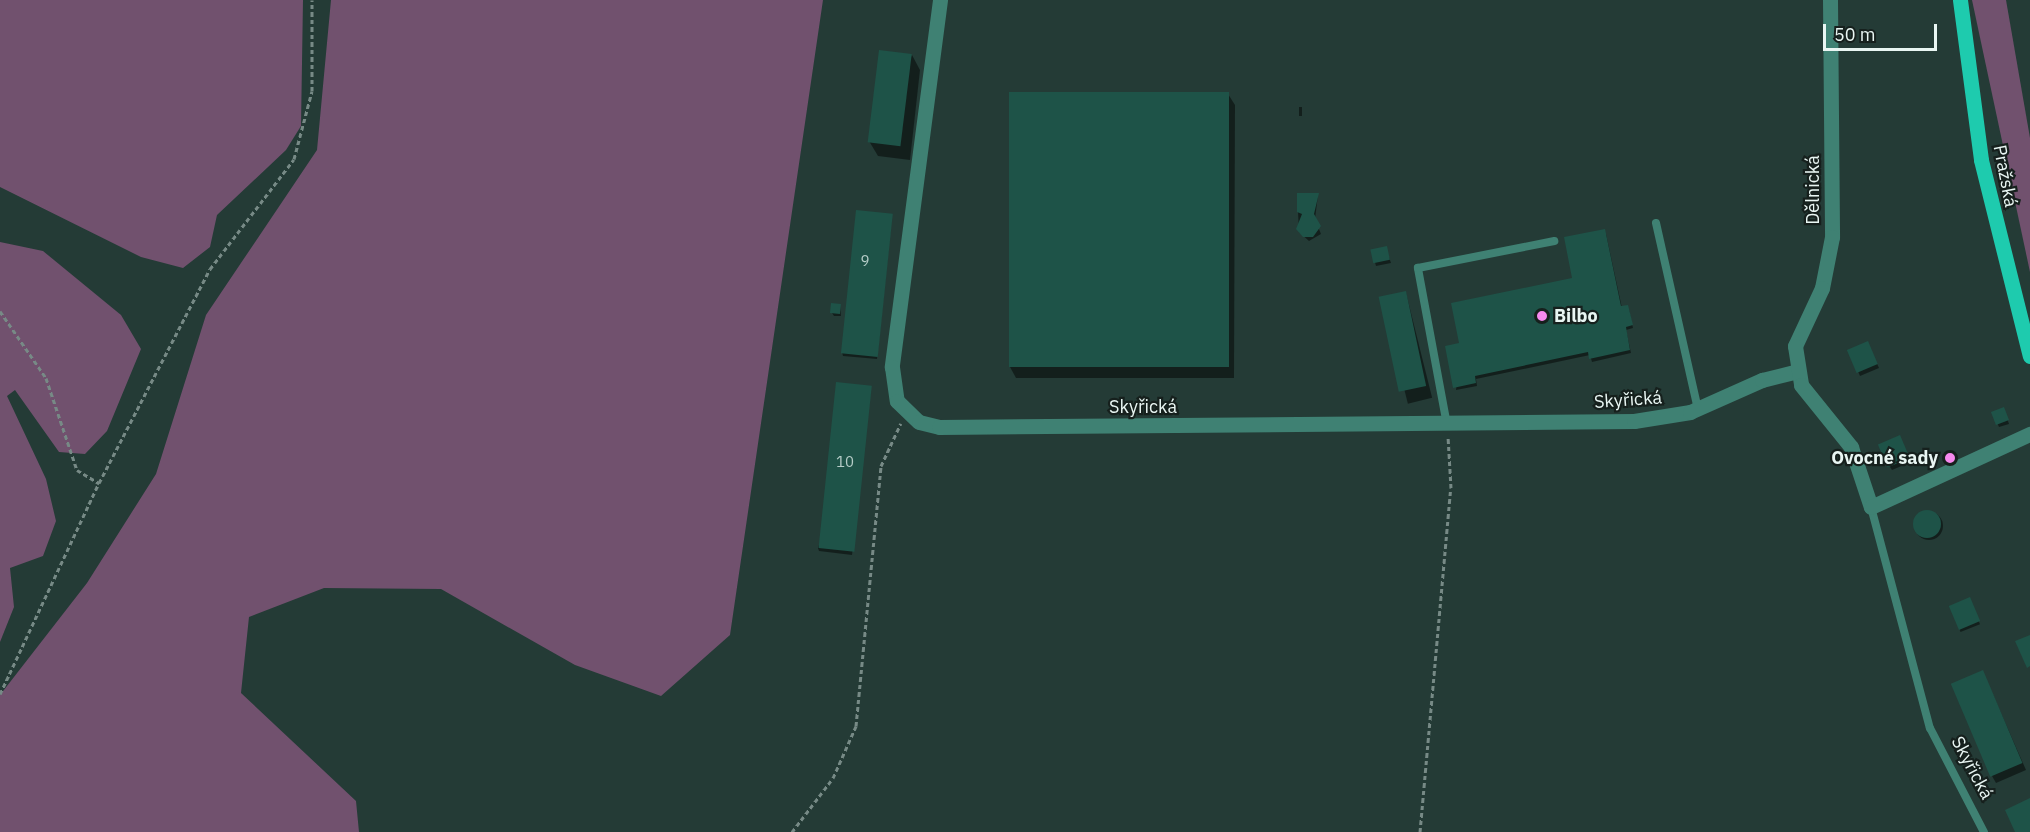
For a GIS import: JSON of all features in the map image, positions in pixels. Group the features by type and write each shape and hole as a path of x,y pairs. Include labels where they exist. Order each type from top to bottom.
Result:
{"main road":[{"name":"Pražská","path":"1960,0 1981,160 2030,356"}],"street":[{"path":"906,414 894,393 892,368 940,0"},
{"name":"Dělnická","path":"1795,372 1794,346 1822,288 1832,244 1830,0"},
{"path":"1795,372 1851,447 1871,507 2030,434"},
{"name":"Skyřická","path":"906,414 939,427 1634,422 1698,409 1762,380 1795,372"}],"lane":[{"path":"1656,223 1698,409"},
{"path":"1447,425 1418,268 1554,241"},
{"name":"Skyřická","path":"1871,507 1930,728 1984,832"}],"path":[{"path":"0,694 99,483 210,268 294,159 312,91 312,0"},
{"path":"0,311 46,378 77,470 99,483"},
{"path":"792,832 839,767 860,712 881,466 906,414"},
{"path":"1420,832 1450,488 1447,425"}],"shaded area":[{"path":"0,0 303,0 301,126 286,150 217,215 210,247 183,268 141,257 0,187"},
{"path":"331,0 823,0 730,635 661,696 575,665 441,589 324,588 249,617 241,693 356,801 359,832 0,832 0,695 87,583 156,474 206,315 317,150"},
{"path":"1972,0 2006,0 2030,138 2030,272"},
{"path":"0,242 43,251 121,315 141,349 107,431 85,454 59,452 15,390 7,396 46,479 56,521 43,556 10,568 14,607 0,642"}],"building":[{"path":"879,50 912,54 900,146 868,142"},
{"path":"1009,92 1229,92 1229,367 1009,367"},
{"path":"1297,193 1319,193 1314,214 1321,226 1313,237 1303,237 1296,229 1302,214 1297,212"},
{"path":"856,210 893,214 878,357 841,353"},
{"name":"Bilbo","path":"1605,229 1621,306 1628,305 1633,325 1626,327 1630,350 1589,359 1588,352 1475,376 1476,383 1453,388 1445,346 1459,343 1451,303 1572,278 1564,237"},
{"path":"1387,246 1390,260 1373,263 1370,250"},
{"path":"1406,291 1426,386 1399,392 1379,297"},
{"path":"831,303 841,304 840,314 830,313"},
{"path":"1868,341 1878,364 1857,373 1847,350"},
{"path":"836,382 872,386 854,552 819,548"},
{"path":"2004,407 2009,420 1996,425 1991,412"},
{"path":"1900,435 1910,458 1888,467 1878,444"},
{"path":"1927,510 1937,514 1941,524 1937,534 1927,538 1917,534 1913,524 1917,514"},
{"path":"1970,597 1980,621 1959,630 1949,606"},
{"path":"2030,635 2030,666 2027,668 2015,641"},
{"path":"1983,670 2022,763 1990,777 1951,684"},
{"path":"2030,798 2030,832 2015,832 2005,810"}],"place":[{"name":"Bilbo","path":"1542,316"},
{"name":"Ovocné sady","path":"1950,458"}]}
